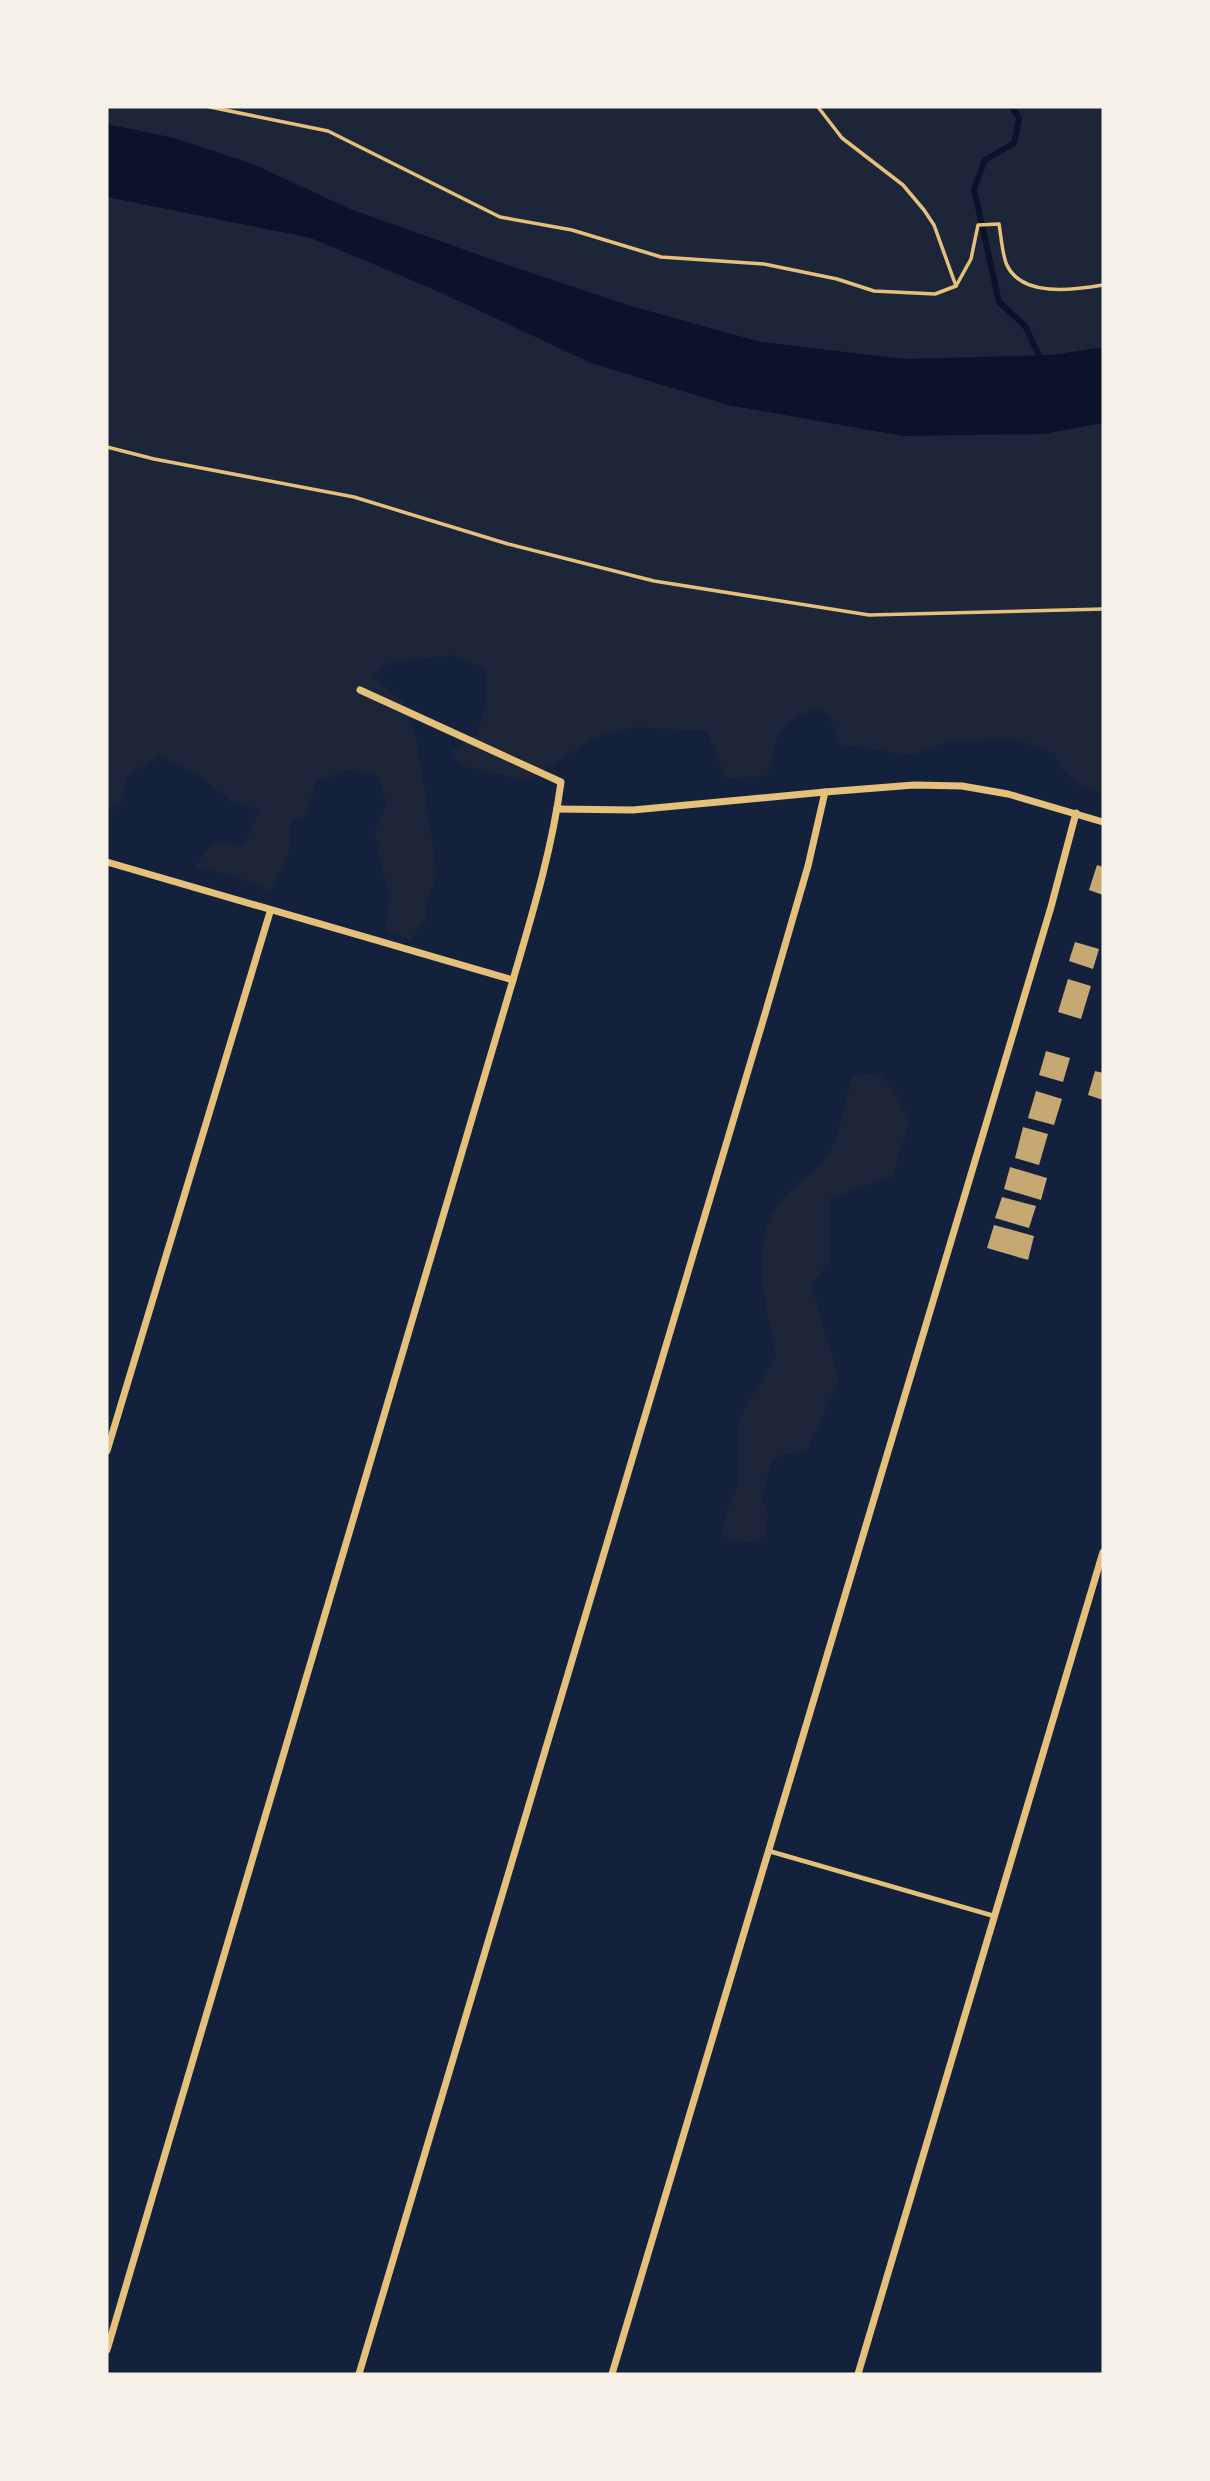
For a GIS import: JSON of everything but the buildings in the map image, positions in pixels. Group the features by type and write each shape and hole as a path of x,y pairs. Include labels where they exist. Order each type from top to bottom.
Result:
{"street":[{"path":"107,2350 513,980 541,883 557,809 561,782 360,690"},
{"path":"557,809 633,810 915,785 962,786 1008,794 1103,822"},
{"path":"359,2374 769,1001 808,866 825,792"},
{"path":"612,2374 1051,907 1076,813"},
{"path":"107,862 270,912 513,980"},
{"path":"107,1451 270,912"},
{"path":"858,2374 1103,1552"}],"lane":[{"path":"768,1851 994,1916"}],"path":[{"path":"210,107 230,113 313,126 499,217 572,230 661,257 764,264 896,294 935,293 956,286 971,259 978,225 999,224 1007,265 1022,281 1051,289 1103,285"},
{"path":"818,107 842,138 903,185 924,210 934,225 956,286"},
{"path":"107,447 354,497 508,544 654,581 869,615 1103,609"}],"shaded area":[{"path":"107,107 1103,107 1103,793 1085,787 1068,776 1054,753 1014,739 952,741 912,755 841,745 830,718 821,707 800,716 782,730 766,776 726,778 706,731 634,727 596,737 528,780 461,766 451,751 478,734 486,702 485,669 453,655 392,662 371,675 406,704 416,739 435,856 436,878 426,904 425,920 410,940 386,931 389,896 374,832 387,804 377,774 349,770 317,780 306,814 291,822 288,859 269,891 238,877 195,867 215,840 243,846 260,811 230,800 203,778 160,756 127,775 122,803 107,813"},
{"path":"107,124 174,138 253,164 350,209 499,262 634,307 761,342 904,359 1052,355 1103,347 1103,423 1044,434 903,436 728,405 591,363 435,290 311,238 107,197"},
{"path":"878,1073 895,1091 909,1121 893,1176 829,1199 831,1260 811,1285 839,1379 807,1451 781,1455 770,1465 762,1499 768,1513 766,1536 749,1542 733,1540 721,1536 738,1485 739,1419 776,1356 763,1290 762,1255 768,1223 780,1202 816,1168 831,1149 841,1123 852,1076"}],"waterway":[{"path":"1012,107 1019,118 1014,143 985,160 974,189 999,302 1025,326 1039,355"}]}
